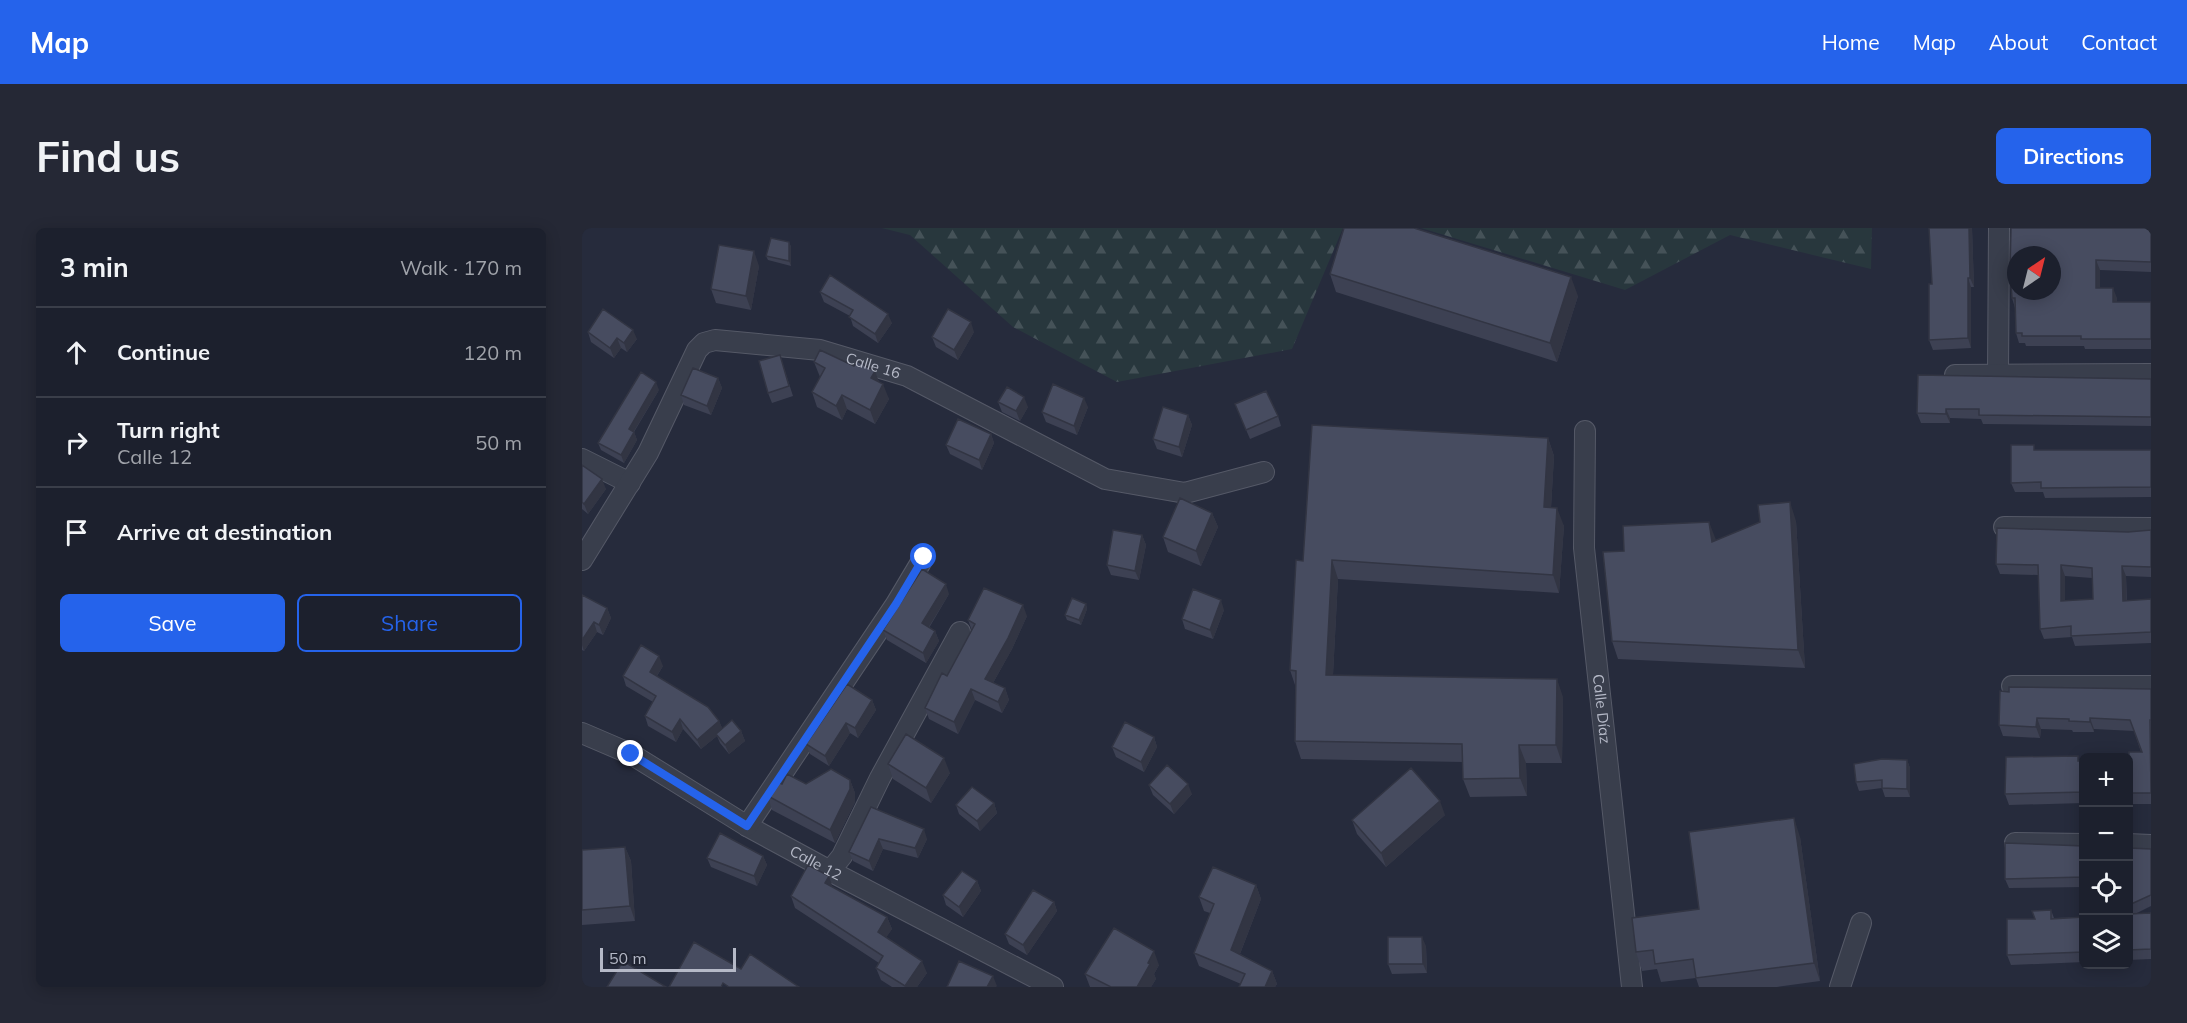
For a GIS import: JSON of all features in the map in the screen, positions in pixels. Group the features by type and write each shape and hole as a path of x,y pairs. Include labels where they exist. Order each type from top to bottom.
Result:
{"street":[{"path":"1998,374 1999,228"},
{"name":"Calle 16","path":"582,560 648,453 697,350 704,343 715,340 820,351 907,376 1105,479 1185,493 1264,472"},
{"path":"1955,375 2151,374"},
{"name":"Calle Díaz","path":"1585,431 1584,548 1632,987"},
{"path":"582,459 630,483"},
{"path":"2004,527 2151,528"},
{"path":"747,826 896,604 924,557"},
{"path":"830,871 842,856 880,778 960,632"},
{"path":"2012,686 2151,686"},
{"name":"Calle 12","path":"582,733 631,754 747,826 1053,987"},
{"path":"2015,843 2079,844"},
{"path":"2133,844 2151,844"},
{"path":"1840,987 1862,923"}],"green space":[{"path":"882,228 1343,228 1292,349 1117,382 1013,327 910,235"},
{"path":"1421,228 1872,228 1871,269 1730,235 1625,290"}],"building":[{"path":"1344,228 1414,228 1571,277 1550,343 1330,274"},
{"path":"1929,228 1969,228 1968,338 1929,340 1929,284 1932,284"},
{"path":"2011,228 2151,228 2151,262 2096,260 2096,288 2113,288 2113,302 2151,302 2151,339 2081,339 2081,336 2022,336 2022,333 2016,333 2015,300 2061,300 2061,246 2011,246"},
{"path":"771,238 789,242 789,261 766,256"},
{"path":"719,245 754,251 746,296 711,289"},
{"path":"830,275 888,314 875,334 849,317 853,310 820,292"},
{"path":"603,309 633,330 624,343 617,338 610,348 588,332"},
{"path":"948,309 971,322 954,350 932,337"},
{"path":"820,350 854,366 857,361 875,371 871,378 883,384 870,410 842,395 836,406 812,392 825,368 814,362"},
{"path":"780,355 789,386 768,393 759,361"},
{"path":"693,368 718,378 707,406 681,395"},
{"path":"641,372 656,382 629,429 634,432 621,455 598,443"},
{"path":"1918,375 2151,379 2151,417 1979,415 1979,409 1946,409 1946,414 1917,413"},
{"path":"1053,384 1084,398 1074,426 1042,412"},
{"path":"1007,387 1024,397 1016,411 998,402"},
{"path":"1266,391 1278,416 1246,430 1235,404"},
{"path":"1163,407 1188,415 1179,447 1153,439"},
{"path":"958,419 991,434 979,460 946,445"},
{"path":"1312,425 1548,438 1544,507 1557,508 1553,575 1332,560 1326,675 1557,679 1556,745 1519,745 1520,778 1463,779 1462,744 1295,741 1296,671 1290,670 1296,560 1303,561"},
{"path":"2011,445 2034,445 2034,450 2151,450 2151,487 2041,488 2041,482 2011,483"},
{"path":"582,465 602,479 584,504 582,502"},
{"path":"1180,498 1212,513 1196,551 1163,537"},
{"path":"1790,502 1798,650 1612,641 1603,552 1624,551 1623,526 1709,522 1712,542 1760,522 1758,505"},
{"path":"1997,528 2128,532 2151,530 2151,567 2122,566 2123,601 2151,599 2151,632 2071,636 2071,626 2040,629 2038,565 1996,564","holes":["2061,565 2092,568 2093,599 2061,601"]},
{"path":"1113,530 1142,535 1135,571 1107,565"},
{"path":"922,569 946,584 922,623 935,631 923,653 883,630"},
{"path":"984,588 1023,605 985,679 1005,688 998,702 971,689 954,722 925,708 942,673 947,676 975,624 968,620"},
{"path":"1193,589 1221,600 1210,630 1182,619"},
{"path":"582,595 607,608 599,625 594,622 582,640"},
{"path":"1072,598 1086,604 1079,620 1065,615"},
{"path":"641,645 659,656 650,672 708,707 719,721 697,740 680,719 672,732 645,716 656,696 623,676"},
{"path":"847,684 872,700 855,728 846,723 825,756 806,744"},
{"path":"2009,687 2151,689 2151,793 2133,793 2133,753 2129,752 2142,752 2130,720 2090,718 2090,722 2037,718 2036,727 1999,725 2000,691 2009,692"},
{"path":"732,720 741,731 725,745 716,734"},
{"path":"1125,722 1154,737 1141,762 1112,747"},
{"path":"906,734 944,758 926,788 888,764"},
{"path":"2078,756 2079,792 2005,794 2006,757"},
{"path":"1882,759 1907,760 1907,789 1882,788 1882,780 1856,782 1854,764"},
{"path":"1167,765 1188,784 1170,804 1149,785"},
{"path":"1411,768 1440,801 1381,853 1352,820"},
{"path":"831,769 850,780 850,789 830,830 768,796 777,782 782,784 787,774 806,784"},
{"path":"972,787 994,803 977,821 956,805"},
{"path":"871,807 924,829 915,848 879,839 869,861 849,852"},
{"path":"1794,818 1814,963 1696,978 1693,959 1655,964 1653,950 1636,952 1632,918 1699,909 1689,832"},
{"path":"720,833 763,856 754,876 707,858"},
{"path":"2005,843 2079,846 2079,877 2005,879"},
{"path":"625,847 630,906 582,910 582,850"},
{"path":"2133,848 2151,849 2151,895 2133,903"},
{"path":"808,865 829,876 825,883 887,917 878,932 922,961 905,986 876,968 883,956 791,896"},
{"path":"1213,867 1256,885 1231,950 1272,971 1265,987 1239,987 1245,974 1194,953 1214,904 1199,897"},
{"path":"962,871 977,881 959,907 943,895"},
{"path":"1033,890 1054,902 1023,945 1005,934"},
{"path":"2051,910 2051,919 2079,917 2079,952 2007,955 2007,919 2035,919 2032,911"},
{"path":"2151,913 2151,949 2133,950 2133,914"},
{"path":"1114,928 1154,951 1148,963 1150,964 1137,987 1111,987 1085,974"},
{"path":"1388,937 1422,937 1423,964 1388,964"},
{"path":"694,942 741,969 750,954 799,987 729,987 723,983 721,987 669,987"},
{"path":"623,961 666,987 607,987"},
{"path":"959,961 993,976 987,987 947,987"}],"route":[{"path":"631,754 747,826 896,604 924,557"}]}
